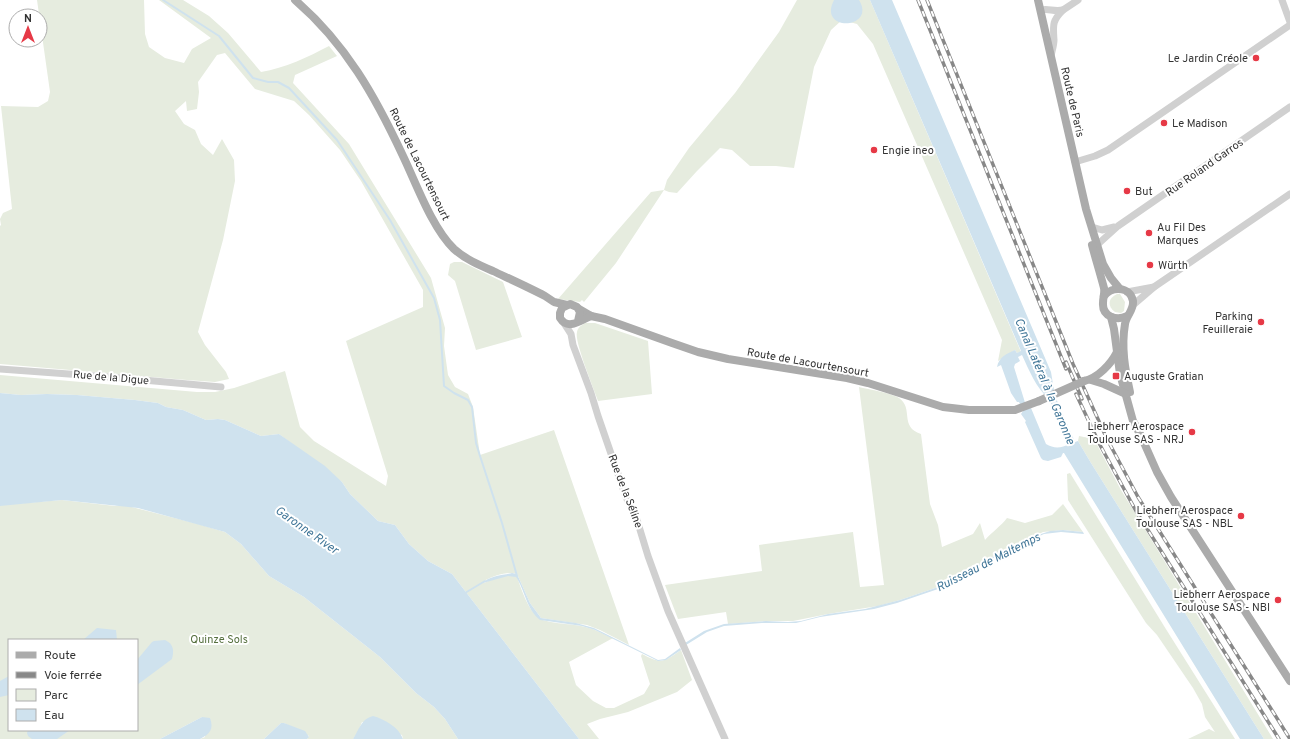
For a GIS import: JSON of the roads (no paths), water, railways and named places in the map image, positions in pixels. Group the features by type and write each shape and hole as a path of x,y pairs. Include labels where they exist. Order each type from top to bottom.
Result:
{"main road":[{"name":"Route de Lacourtensourt","path":"295,0 324,27 338,44 375,98 434,221 454,249 475,263 539,293 554,302 574,305 591,316 606,319 698,352 728,359 847,378 868,383 943,407 969,410 1019,409 1027,406 1088,380 1114,359 1117,352"},
{"name":"Route de Paris","path":"1038,0 1086,209 1092,244 1105,290 1103,308 1107,315 1111,317 1120,374 1133,421 1157,472 1171,497 1290,681"},
{"name":"Route de Paris","path":"1086,209 1103,264 1111,278 1132,300 1133,305 1127,316 1124,330 1123,356 1141,436"},
{"path":"1104,296 1111,290 1124,290"},
{"path":"554,302 562,319 569,325 591,316"},
{"path":"562,319 560,310 567,305"},
{"path":"577,322 580,316 579,309"},
{"path":"1111,317 1119,319 1127,316"},
{"path":"1088,380 1104,384 1126,394"}],"street":[{"path":"1051,56 1054,41 1053,31 1055,19 1063,10 1078,0"},
{"path":"1075,162 1108,150 1290,23 1282,0"},
{"path":"1040,10 1047,8 1056,12 1063,10"},
{"name":"Rue Roland Garros","path":"1097,245 1118,226 1290,107"},
{"path":"1133,305 1154,287 1290,194"},
{"name":"Rue Roland Garros","path":"1092,228 1102,230 1118,226"},
{"path":"1124,290 1154,287"},
{"name":"Rue de la Séline","path":"562,319 571,334 573,345 591,392 626,497 634,512 668,611 726,739"},
{"path":"571,334 577,322"},
{"name":"Rue de la Digue","path":"0,369 110,377 205,387 221,387"}],"water":[{"path":"834,0 859,0 862,10 860,17 855,21 847,23 839,22 833,18 831,11"},
{"name":"Canal Latéral à la Garonne","path":"870,0 892,0 1051,372 1055,396 1075,442 1078,441 1264,739 1240,739 1064,453 1061,457 1048,461 1041,458 1025,422 1026,421 1021,414 1023,411 1019,402 1017,402 1011,393 1001,365 997,367 1001,358 1006,354 1015,350 1017,353 1021,351","holes":["1022,355 1030,373 1044,395 1049,399 1069,444 1058,447 1052,447 1046,444 1031,408 1027,409 1014,367 1015,364 1020,361 1018,357"]},
{"name":"Garonne River","path":"0,393 21,395 77,395 158,403 166,407 183,410 206,420 225,420 261,436 279,434 325,466 342,482 350,494 378,521 395,525 409,544 428,561 452,574 579,739 458,739 445,719 434,707 416,693 380,657 304,597 269,576 241,544 225,532 138,508 62,500 0,506"},
{"path":"1063,530 1083,532 1084,534 1061,532 1044,534 1003,553 941,588 897,603 874,609 820,617 796,623 762,623 724,626 707,632 686,645 685,643 704,631 724,624 766,621 801,621 828,614 865,609 900,600 941,586 958,575 1032,537 1050,531"},
{"path":"512,573 517,574 530,603 541,618 576,623 594,628 658,660 665,659 680,648 681,650 666,660 658,661 595,630 582,626 540,620 535,616 516,577 508,576 483,583 492,577"},
{"path":"97,628 116,630 117,639 84,639"},
{"path":"165,640 172,646 172,659 138,684 138,659 154,641"},
{"path":"8,677 8,695 0,697 0,681"},
{"path":"373,716 382,719 395,727 403,739 353,739 363,722 369,717"},
{"path":"202,717 210,718 212,725 209,733 200,739 160,739"},
{"path":"281,723 305,731 309,737 307,739 264,739"},
{"path":"28,731 69,731 57,739 32,739 27,733"}],"waterway":[{"path":"163,0 219,36 253,78 268,82 278,82 289,88 337,140 390,220 434,298 440,320 444,386 468,400 472,407 476,443 502,523 517,576"},
{"name":"Ruisseau de Maltemps","path":"465,593 485,581"}],"railway":[{"path":"918,0 1066,369"},
{"path":"927,0 1073,364 1107,439 1138,497 1290,739"},
{"path":"1066,362 1082,399"},
{"path":"1076,394 1100,445 1136,511 1279,739"}],"place":[{"name":"Le Jardin Créole","path":"1256,58"},
{"name":"Le Madison","path":"1164,123"},
{"name":"Engie ineo","path":"874,150"},
{"name":"But","path":"1127,191"},
{"name":"Au Fil Des Marques","path":"1149,233"},
{"name":"Würth","path":"1150,265"},
{"name":"Parking Feuilleraie","path":"1261,322"},
{"name":"Auguste Gratian","path":"1116,376"},
{"name":"Liebherr Aerospace Toulouse SAS - NRJ","path":"1192,432"},
{"name":"Liebherr Aerospace Toulouse SAS - NBL","path":"1241,516"},
{"name":"Liebherr Aerospace Toulouse SAS - NBI","path":"1278,600"}],"park label":[{"name":"Quinze Sols","path":"219,639"}]}
